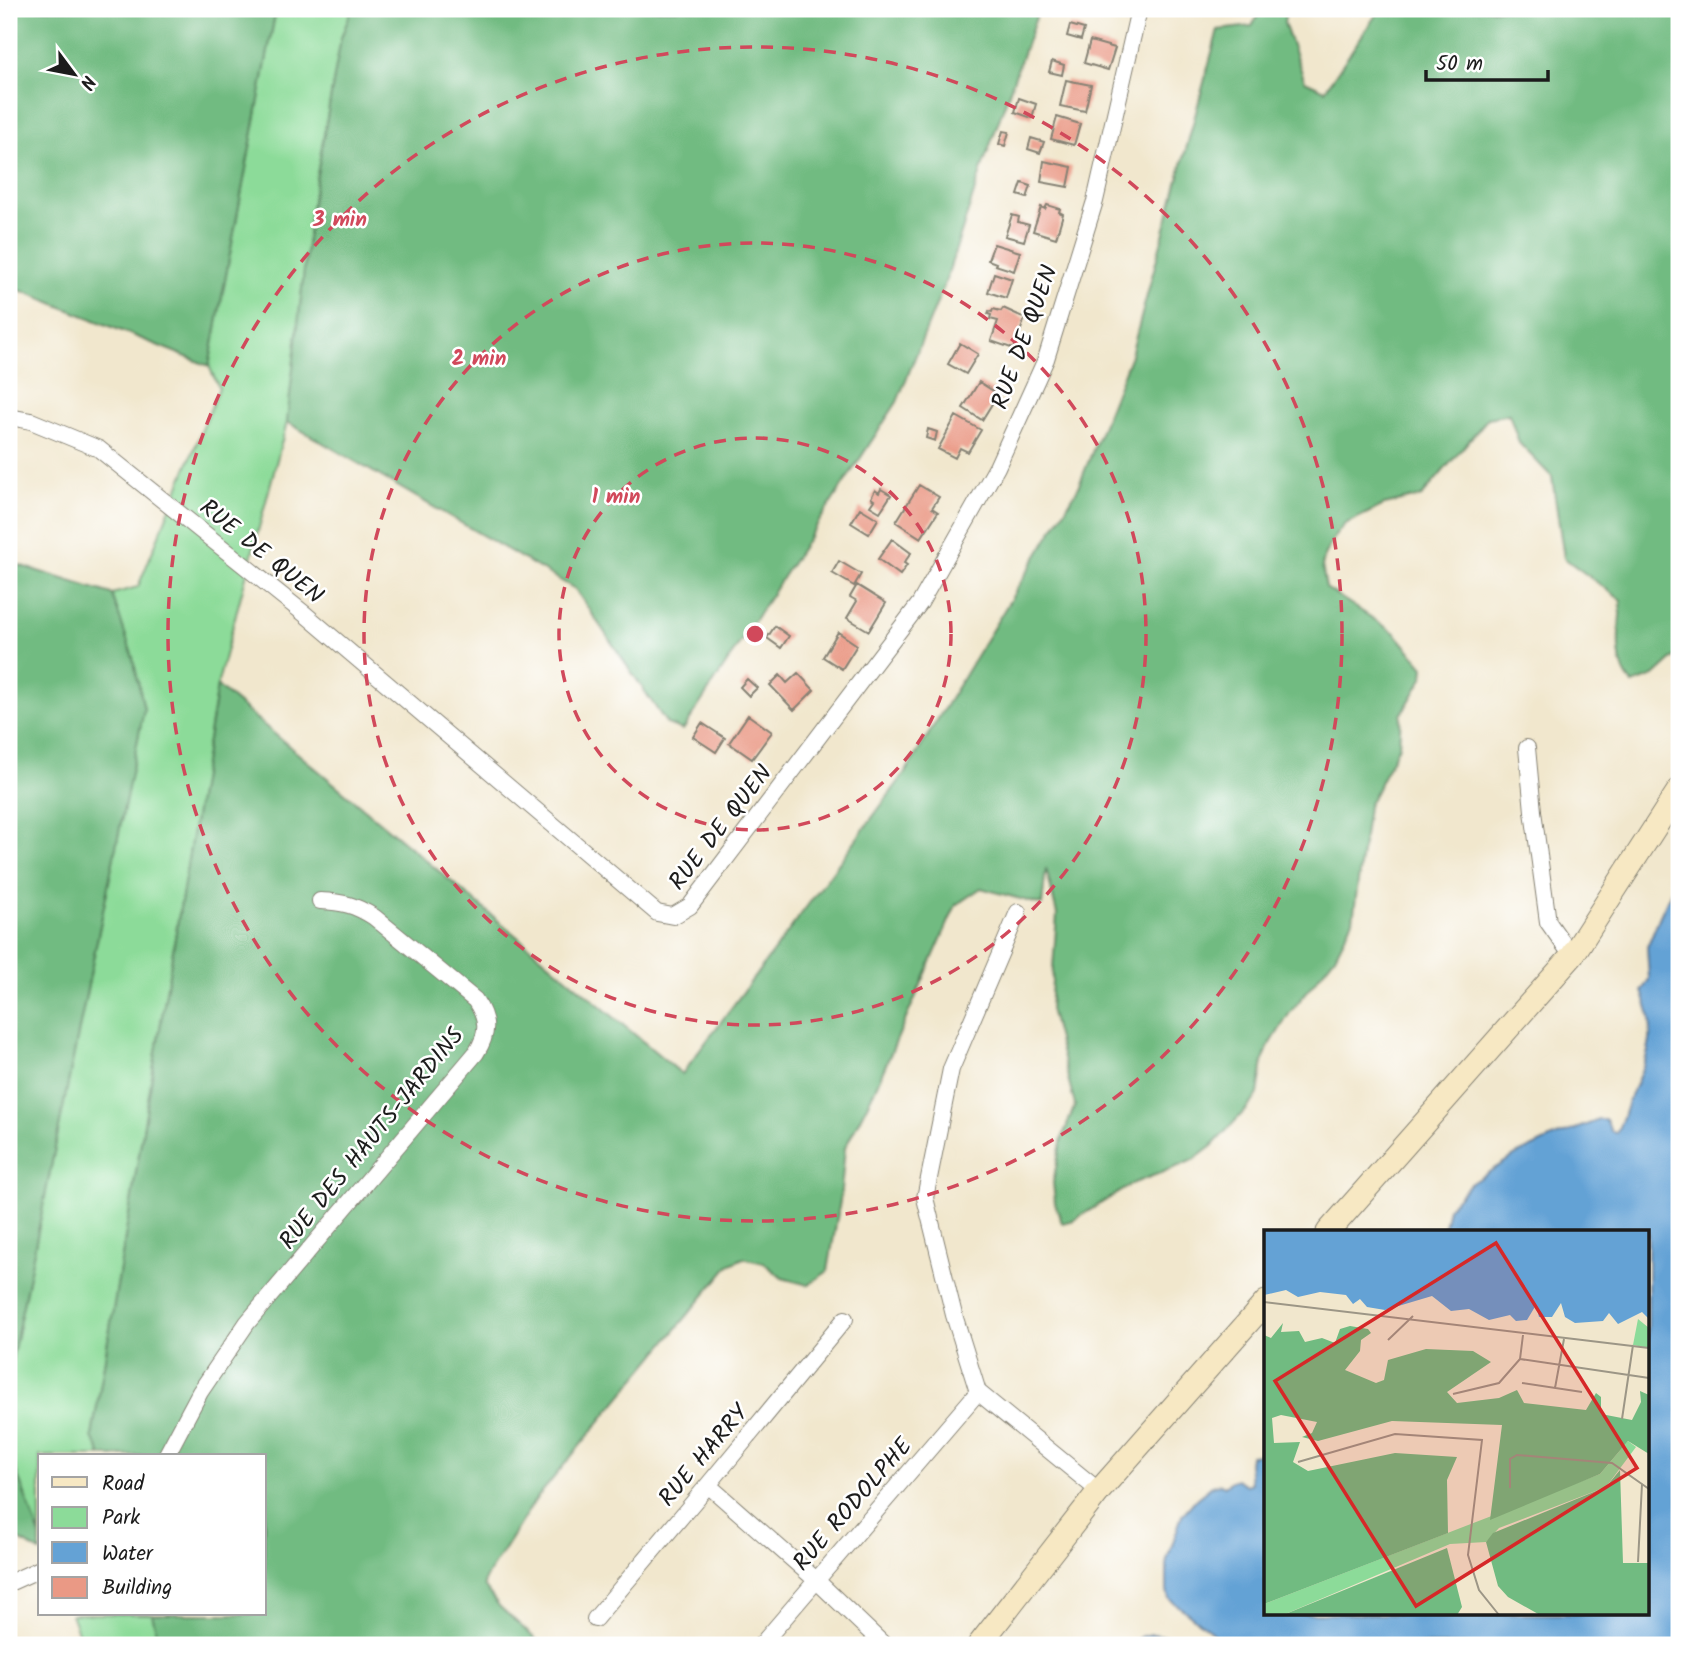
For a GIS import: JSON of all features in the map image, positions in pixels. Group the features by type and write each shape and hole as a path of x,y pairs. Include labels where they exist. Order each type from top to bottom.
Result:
{"main road":[{"path":"1330,1230 1572,956 1679,790"},
{"path":"979,1645 1099,1491 1264,1304"}],"street":[{"name":"RUE DE QUEN","path":"9,416 31,421 99,449 306,615 657,913 673,916 690,906 920,603 997,467 1046,359 1095,201 1139,9"},
{"path":"1527,748 1548,922 1572,956"},
{"name":"RUE DES HAUTS-JARDINS","path":"167,1454 200,1392 247,1323 408,1135 482,1043 485,1021 475,1000 359,907 341,902 320,901"},
{"path":"1018,912 951,1069 925,1198 954,1315 978,1392 1099,1491"},
{"name":"RUE HARRY","path":"595,1619 845,1319"},
{"name":"RUE RODOLPHE","path":"761,1645 978,1392"},
{"path":"709,1485 884,1645"},
{"path":"9,1583 38,1570"}],"green space":[{"path":"9,9 276,9 209,366 9,287"},
{"path":"276,9 352,9 341,38 311,209 287,422 217,686 92,1436 101,1454 38,1454 38,1531 9,1452 9,1374 144,709 133,658 112,594 138,587 219,388 209,366"},
{"path":"352,9 1039,9 984,162 945,283 897,402 683,730 667,724 575,589 287,422 311,209 341,38"},
{"path":"1262,9 1286,9 1284,23 1305,81 1325,90 1380,9 1679,9 1679,653 1654,676 1633,684 1626,676 1619,645 1621,600 1564,558 1552,477 1519,443 1509,414 1488,418 1422,496 1384,505 1345,524 1325,554 1322,566 1326,588 1395,633 1424,667 1423,678 1401,715 1399,746 1368,806 1353,920 1335,956 1289,1014 1268,1048 1263,1061 1258,1094 1212,1146 1195,1159 1134,1183 1074,1220 1062,1223 1055,1203 1053,1182 1062,1138 1075,1105 1050,1009 1057,914 1046,868 1042,905 981,888 956,905 876,1087 845,1148 840,1201 828,1271 808,1285 782,1278 764,1263 743,1258 729,1265 536,1499 485,1579 484,1586 500,1607 542,1645 160,1645 153,1616 266,1616 266,1454 101,1454 92,1437 217,686 682,1074 905,773 1077,490 1131,355 1218,30 1252,26"},
{"path":"9,562 112,594 133,658 144,709 9,1374"},
{"path":"9,1452 38,1531 38,1551 9,1534"},
{"path":"72,1616 153,1616 160,1645 83,1645"}],"water":[{"path":"1679,874 1679,1645 1220,1645 1212,1632 1169,1599 1167,1560 1182,1515 1196,1499 1212,1486 1225,1486 1236,1479 1246,1485 1251,1483 1250,1456 1261,1455 1264,1423 1264,1616 1650,1616 1650,1230 1443,1230 1448,1208 1470,1184 1516,1155 1599,1120 1606,1120 1611,1131 1616,1133 1649,1047 1651,1024 1642,991 1649,979 1647,947"},
{"path":"1152,1634 1166,1636 1182,1645 1133,1645 1140,1637"}],"building":[{"path":"1070,25 1084,29 1081,40 1067,36"},
{"path":"1090,41 1115,48 1108,70 1084,63"},
{"path":"1052,61 1064,65 1062,75 1049,72"},
{"path":"1066,80 1091,85 1085,111 1060,106"},
{"path":"1019,98 1036,104 1032,118 1015,112"},
{"path":"1057,117 1080,124 1074,145 1051,139"},
{"path":"1003,131 1009,132 1005,146 999,144"},
{"path":"1031,138 1044,142 1040,153 1028,149"},
{"path":"1044,161 1072,167 1068,187 1041,182"},
{"path":"1022,183 1031,186 1027,198 1018,195"},
{"path":"1047,205 1060,209 1059,212 1063,214 1056,238 1033,231 1041,207 1045,209"},
{"path":"1012,215 1019,217 1018,222 1029,225 1024,241 1005,236"},
{"path":"994,244 1020,252 1014,271 988,260"},
{"path":"994,273 1012,279 1006,298 988,292"},
{"path":"1003,308 1025,318 1014,349 991,341 998,321 990,319 989,311 1001,311"},
{"path":"960,343 978,354 966,374 948,364"},
{"path":"979,382 998,394 982,420 963,408"},
{"path":"956,416 981,430 968,452 960,448 955,458 938,449"},
{"path":"928,429 937,432 935,441 926,438"},
{"path":"919,485 939,497 932,508 938,512 921,538 896,522"},
{"path":"881,489 891,495 880,512 870,506 875,490 879,493"},
{"path":"860,508 878,519 869,534 851,523"},
{"path":"892,539 911,553 900,575 878,559"},
{"path":"839,561 861,574 854,586 832,573"},
{"path":"857,585 886,603 869,631 847,618 857,601 850,597"},
{"path":"775,626 789,636 781,648 767,638"},
{"path":"838,632 857,645 842,669 823,657"},
{"path":"798,673 814,690 794,710 770,685 780,675 787,683"},
{"path":"747,679 757,688 749,696 740,687"},
{"path":"748,715 772,732 752,759 729,743"},
{"path":"702,723 725,738 716,752 693,737"}]}
